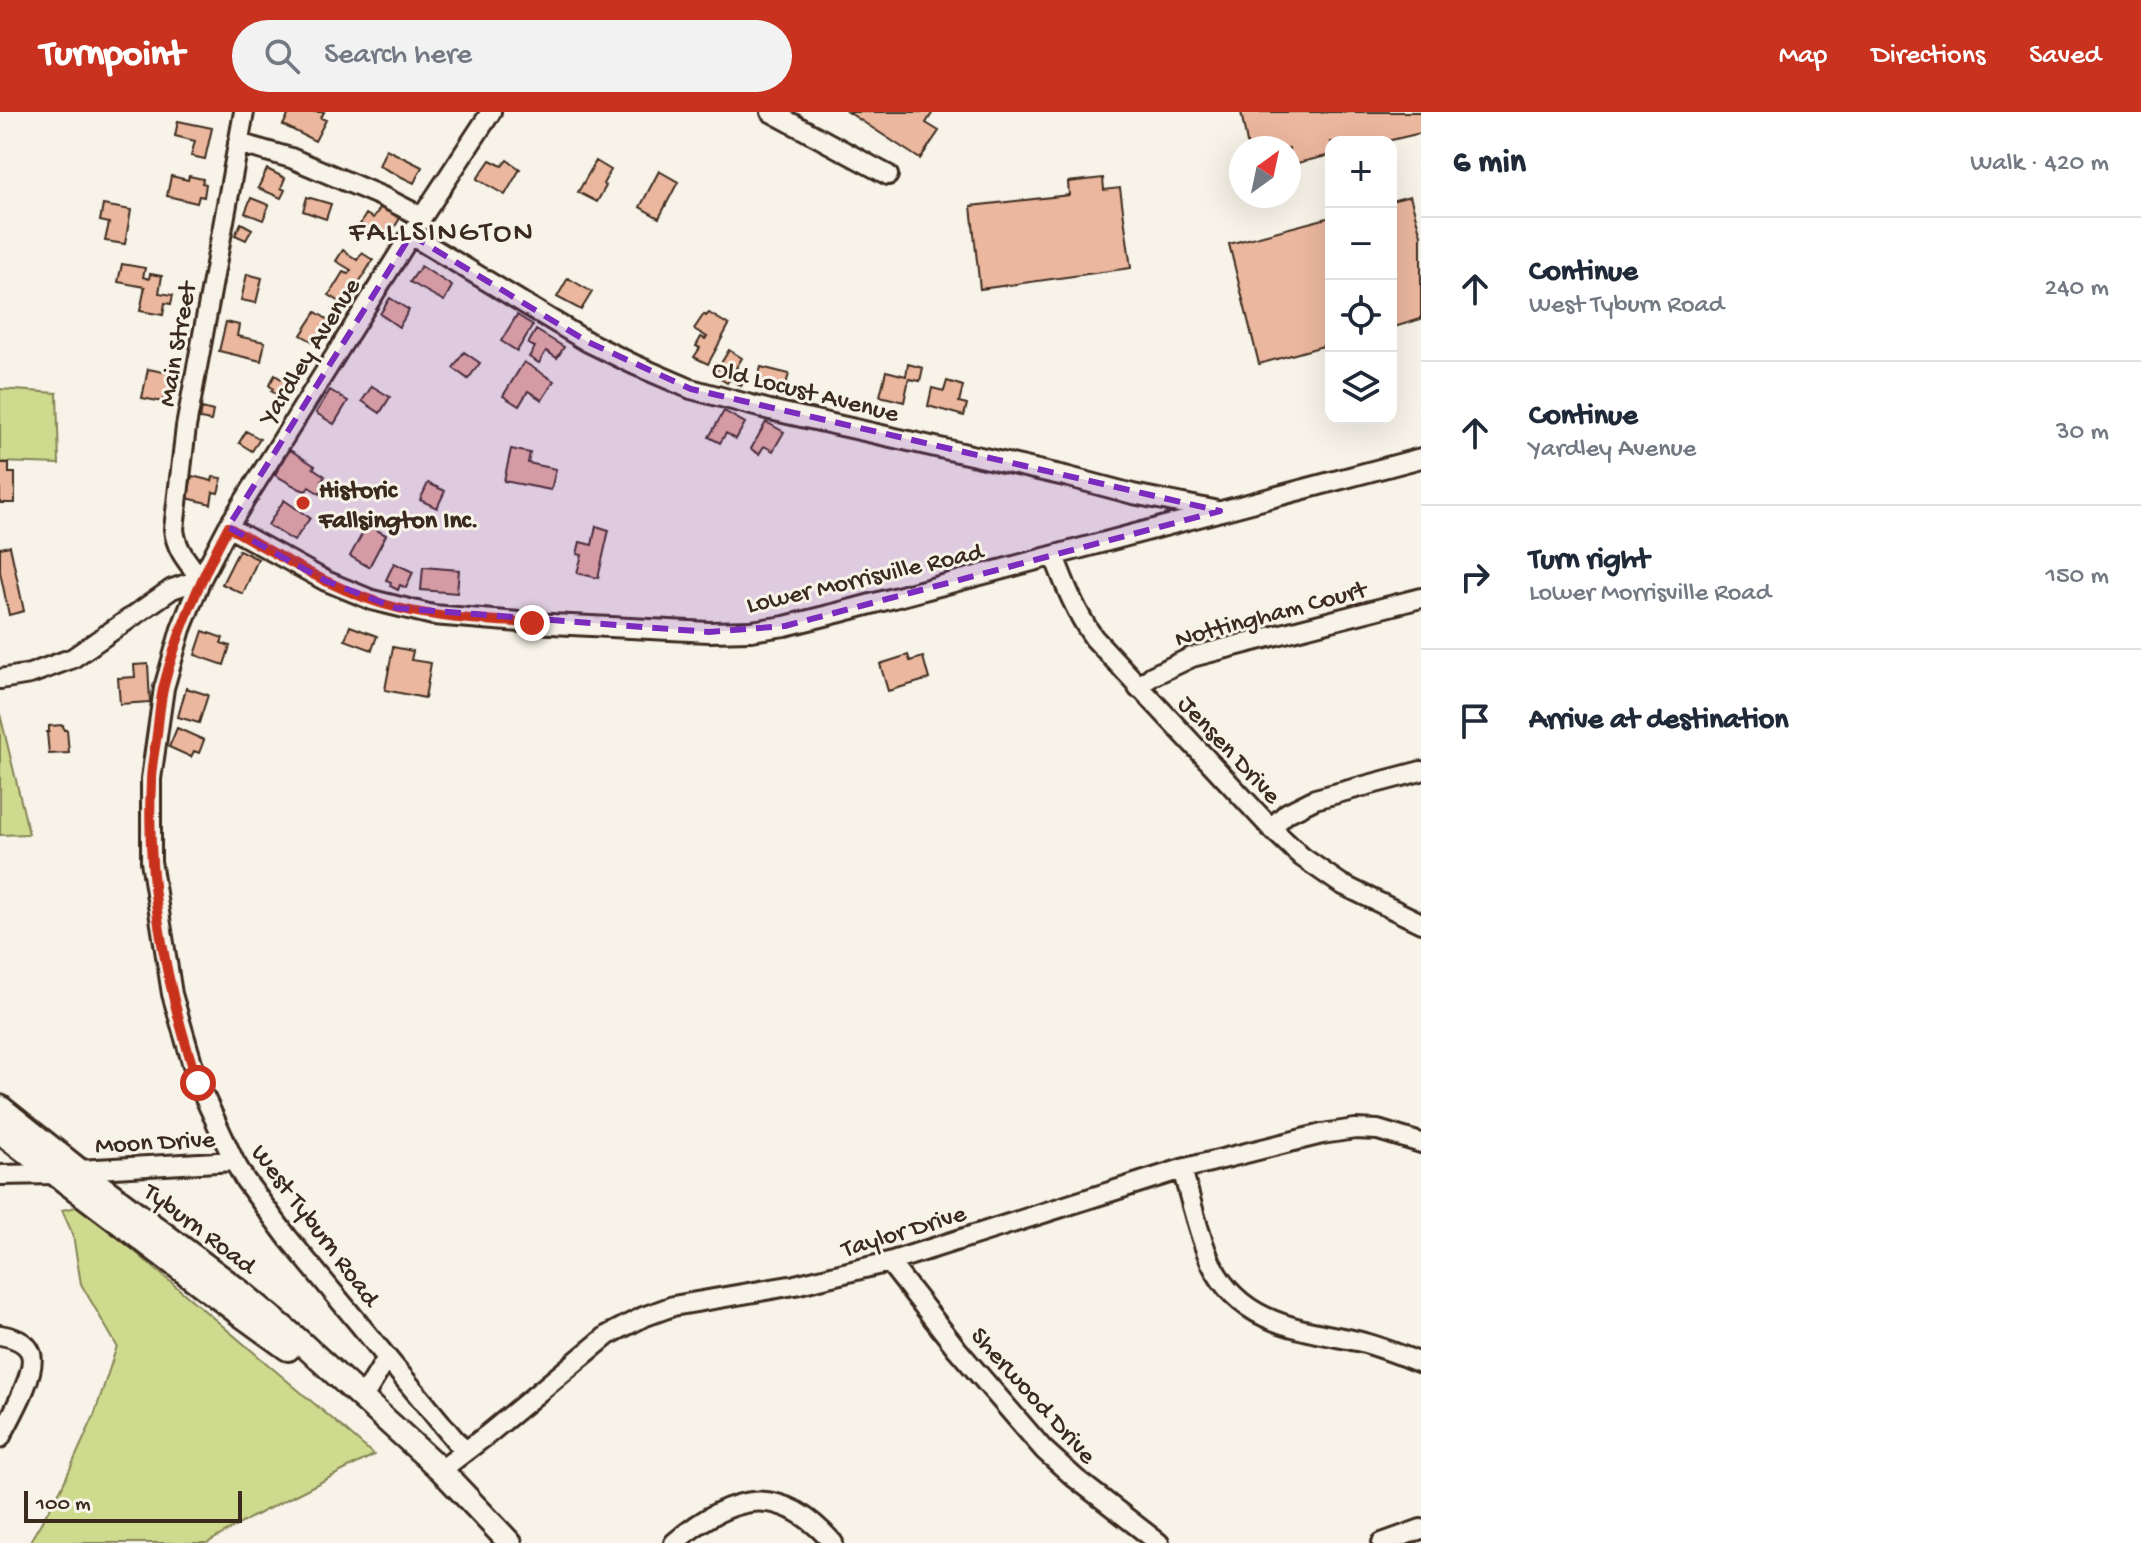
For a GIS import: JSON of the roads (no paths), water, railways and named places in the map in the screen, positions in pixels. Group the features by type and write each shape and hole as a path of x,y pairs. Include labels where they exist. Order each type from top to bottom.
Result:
{"main road":[{"name":"Tyburn Road","path":"0,1107 296,1338 441,1470 510,1543"},
{"name":"Tyburn Road","path":"0,1132 241,1315 362,1399"}],"street":[{"name":"Main Street","path":"201,579 180,553 174,529 186,427 244,112"},
{"name":"Yardley Avenue","path":"201,579 228,527 491,112"},
{"path":"771,112 888,175"},
{"path":"238,143 291,158 422,217"},
{"name":"Old Locust Avenue","path":"411,235 588,342 691,389 1133,494 1220,511"},
{"name":"Lower Morrisville Road","path":"228,527 326,581 396,608 447,617 683,632 751,631 785,626 1421,458"},
{"name":"Jensen Drive","path":"1054,556 1069,595 1094,638 1271,828 1320,871 1421,923"},
{"path":"0,679 30,674 73,658 172,589 201,579"},
{"name":"West Tyburn Road","path":"201,579 181,629 164,688 151,779 151,861 172,994 187,1051 198,1083 234,1161 264,1206 465,1452"},
{"name":"Nottingham Court","path":"1138,688 1152,676 1192,657 1421,598"},
{"path":"1271,828 1287,813 1315,799 1421,771"},
{"name":"Taylor Drive","path":"441,1470 598,1343 643,1317 688,1302 795,1285 889,1262 1182,1169 1322,1134 1355,1129 1378,1130 1421,1143"},
{"name":"Moon Drive","path":"79,1170 234,1161"},
{"path":"1182,1169 1210,1261 1238,1299 1256,1312 1286,1326 1376,1346 1421,1363"},
{"path":"0,1175 55,1174"},
{"name":"Sherwood Drive","path":"889,1262 957,1349 1044,1450 1159,1543"},
{"path":"0,1335 27,1346 32,1363 0,1438"},
{"path":"362,1399 387,1358"},
{"path":"674,1543 711,1514 750,1501 765,1501 786,1507 804,1517 833,1543"},
{"path":"1382,1543 1421,1529"}],"place":[{"name":"Historic Fallsington Inc.","path":"303,503"}],"district":[{"name":"FALLSINGTON","path":"442,230"}]}
